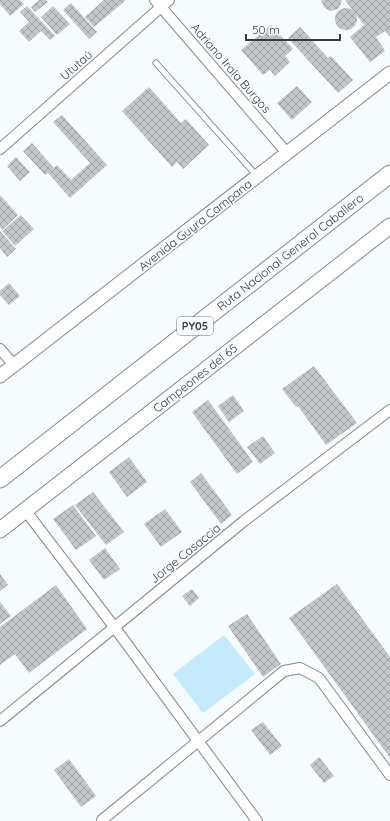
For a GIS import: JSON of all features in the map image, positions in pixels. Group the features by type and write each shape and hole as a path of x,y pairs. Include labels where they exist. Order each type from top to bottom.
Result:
{"highway":[{"name":"Ruta Nacional General Caballero","path":"0,478 390,174"}],"main road":[{"name":"Campeones del 65","path":"0,530 390,226"}],"street":[{"name":"Ututaú","path":"0,149 161,2"},
{"name":"Adriano Irala Burgos","path":"161,2 287,153"},
{"name":"Avenida Guyra Campana","path":"0,376 390,73"},
{"path":"0,349 14,366"},
{"name":"Jorge Casaccia","path":"0,721 244,521 390,410"},
{"path":"25,510 115,628 256,821"},
{"path":"102,821 284,671 300,668 319,678 390,775"}],"lane":[{"path":"156,63 257,176"}],"shaded area":[{"path":"224,635 255,674 203,713 173,674"}],"building":[{"path":"0,0 20,0 24,4 10,16 0,4"},
{"path":"39,0 46,0 48,2 35,12 31,7"},
{"path":"104,0 125,1 94,27 85,17"},
{"path":"321,0 342,0 339,8 329,11 324,7"},
{"path":"345,0 390,0 390,37 385,31 376,37 385,51 370,62 350,37 364,25"},
{"path":"71,3 97,32 89,39 63,10"},
{"path":"27,6 55,36 50,40 41,31 29,42 19,31 29,22 20,12"},
{"path":"53,6 70,24 57,35 41,17"},
{"path":"346,8 350,9 356,15 356,23 350,29 346,30 342,29 336,23 335,19 336,15 342,9"},
{"path":"271,25 293,49 285,56 290,62 275,76 270,70 263,75 241,50"},
{"path":"300,27 328,58 331,56 353,80 338,93 288,38"},
{"path":"297,86 312,102 292,120 277,103"},
{"path":"149,87 181,123 186,119 209,145 183,169 177,162 172,167 122,111"},
{"path":"62,115 107,165 70,198 48,173 45,175 23,151 32,143 54,168 57,165 71,180 90,163 53,122"},
{"path":"16,157 30,172 20,181 7,166"},
{"path":"0,195 18,215 2,230 0,227"},
{"path":"21,215 34,229 15,246 2,231"},
{"path":"0,231 16,249 7,257 0,248"},
{"path":"9,283 20,296 9,305 0,295 0,291"},
{"path":"314,366 357,423 326,445 298,406 296,407 282,389"},
{"path":"233,395 244,411 229,422 218,406"},
{"path":"208,400 253,462 237,474 192,412"},
{"path":"263,436 275,453 260,464 247,447"},
{"path":"129,457 147,482 127,497 109,472"},
{"path":"201,473 232,515 221,524 190,482"},
{"path":"93,492 124,532 106,545 75,505"},
{"path":"73,505 96,536 76,550 53,519"},
{"path":"165,509 182,532 161,547 144,524"},
{"path":"105,548 120,569 104,580 89,560"},
{"path":"0,574 8,585 0,591"},
{"path":"337,584 390,657 390,758 289,618"},
{"path":"56,585 87,629 29,673 15,654 0,665 0,627"},
{"path":"192,589 199,598 190,606 182,596"},
{"path":"0,602 11,616 0,624"},
{"path":"247,614 281,664 263,677 228,626"},
{"path":"263,722 282,746 270,755 251,730"},
{"path":"319,757 334,776 324,783 310,765"},
{"path":"69,759 96,796 81,807 54,770"}]}
